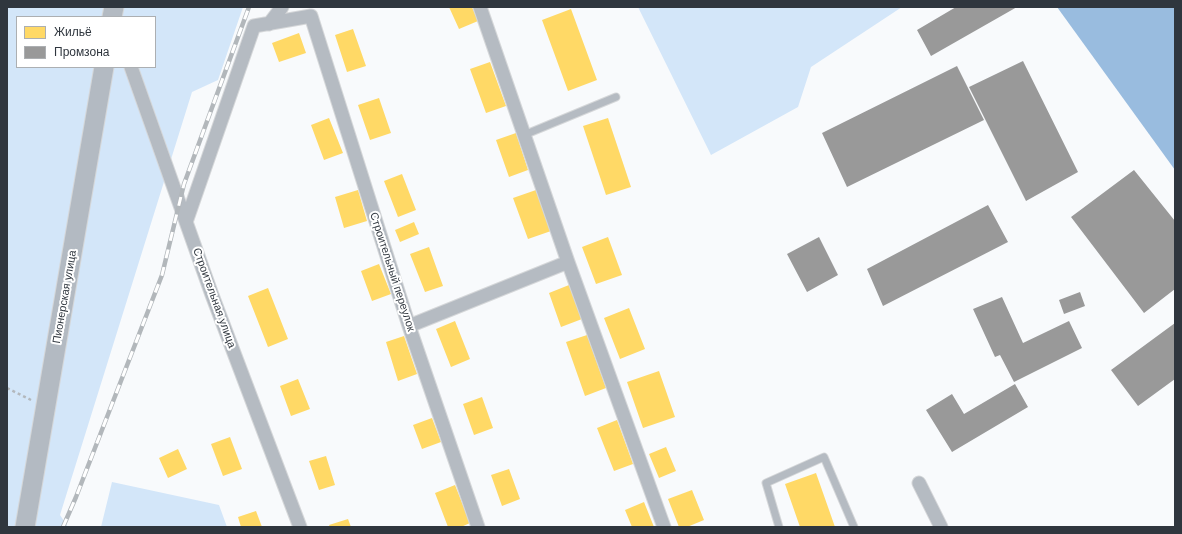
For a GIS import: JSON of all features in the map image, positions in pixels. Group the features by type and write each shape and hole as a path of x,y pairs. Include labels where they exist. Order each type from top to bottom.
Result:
{"street":[{"path":"269,24 282,7"},
{"path":"480,7 568,262 664,527"},
{"path":"186,222 254,26 269,24 313,11"},
{"name":"Строительный переулок","path":"313,11 408,326 478,527"},
{"name":"Пионерская улица","path":"26,527 104,68"},
{"name":"Строительная улица","path":"131,68 212,295 300,527"},
{"path":"408,326 568,262"},
{"path":"919,483 941,527"}],"lane":[{"path":"524,135 616,97"},
{"path":"779,527 766,483 824,457 854,527"}],"path":[{"path":"7,388 46,408"}],"shaded area":[{"path":"7,7 243,7 218,80 192,92 60,515 68,527 7,527"},
{"path":"638,7 902,7 811,67 798,107 711,155"},
{"path":"112,482 219,505 227,527 101,527"}],"water":[{"path":"1057,7 1175,7 1175,170"}],"building: Жильё":[{"path":"449,7 472,7 478,21 459,29"},
{"path":"571,9 597,80 568,91 542,20"},
{"path":"353,29 366,66 347,72 335,35"},
{"path":"299,33 306,53 279,62 272,43"},
{"path":"490,62 506,106 486,113 470,69"},
{"path":"379,98 391,133 370,140 358,105"},
{"path":"329,118 343,153 324,160 311,125"},
{"path":"608,118 631,187 606,195 583,126"},
{"path":"516,133 528,170 509,177 496,140"},
{"path":"402,174 416,210 398,217 384,181"},
{"path":"358,190 367,221 344,228 335,197"},
{"path":"536,190 551,231 528,239 513,198"},
{"path":"414,222 419,234 400,242 395,230"},
{"path":"608,237 622,275 596,284 582,247"},
{"path":"429,247 443,286 425,292 410,254"},
{"path":"379,264 391,294 372,301 361,271"},
{"path":"569,285 582,319 561,327 549,293"},
{"path":"268,288 288,339 268,347 248,296"},
{"path":"629,308 645,349 620,359 604,318"},
{"path":"455,321 470,359 451,367 436,329"},
{"path":"587,335 606,388 585,396 566,342"},
{"path":"404,336 417,374 398,381 386,342"},
{"path":"659,371 675,417 643,428 627,382"},
{"path":"298,379 310,409 291,416 280,386"},
{"path":"482,397 493,428 474,435 463,404"},
{"path":"432,418 441,442 422,449 413,425"},
{"path":"617,420 633,464 614,471 597,428"},
{"path":"230,437 242,469 223,476 211,444"},
{"path":"666,447 676,471 659,478 649,454"},
{"path":"178,449 187,469 168,478 159,458"},
{"path":"326,456 335,485 319,490 309,461"},
{"path":"509,469 520,499 502,506 491,475"},
{"path":"816,473 835,527 800,527 785,484"},
{"path":"455,485 470,523 461,527 448,527 435,493"},
{"path":"692,490 704,520 687,527 679,527 668,499"},
{"path":"644,502 654,527 632,527 625,510"},
{"path":"256,511 262,527 241,527 238,517"},
{"path":"348,519 351,527 330,527 329,525"}],"building: Промзона":[{"path":"956,7 1017,7 931,56 917,30"},
{"path":"1023,61 1078,172 1026,201 969,87"},
{"path":"957,66 984,120 847,187 822,133"},
{"path":"1134,170 1175,221 1175,289 1144,313 1071,217"},
{"path":"988,205 1008,242 883,306 867,269"},
{"path":"819,237 838,275 807,292 787,254"},
{"path":"1080,292 1085,306 1064,314 1059,300"},
{"path":"1002,297 1023,343 1069,321 1082,348 1014,382 1000,355 995,357 973,309"},
{"path":"1175,323 1175,379 1138,406 1111,370"},
{"path":"1015,384 1028,407 952,452 926,410 952,394 964,414"}],"railway":[{"path":"63,527 162,275 184,184 249,7"}]}
